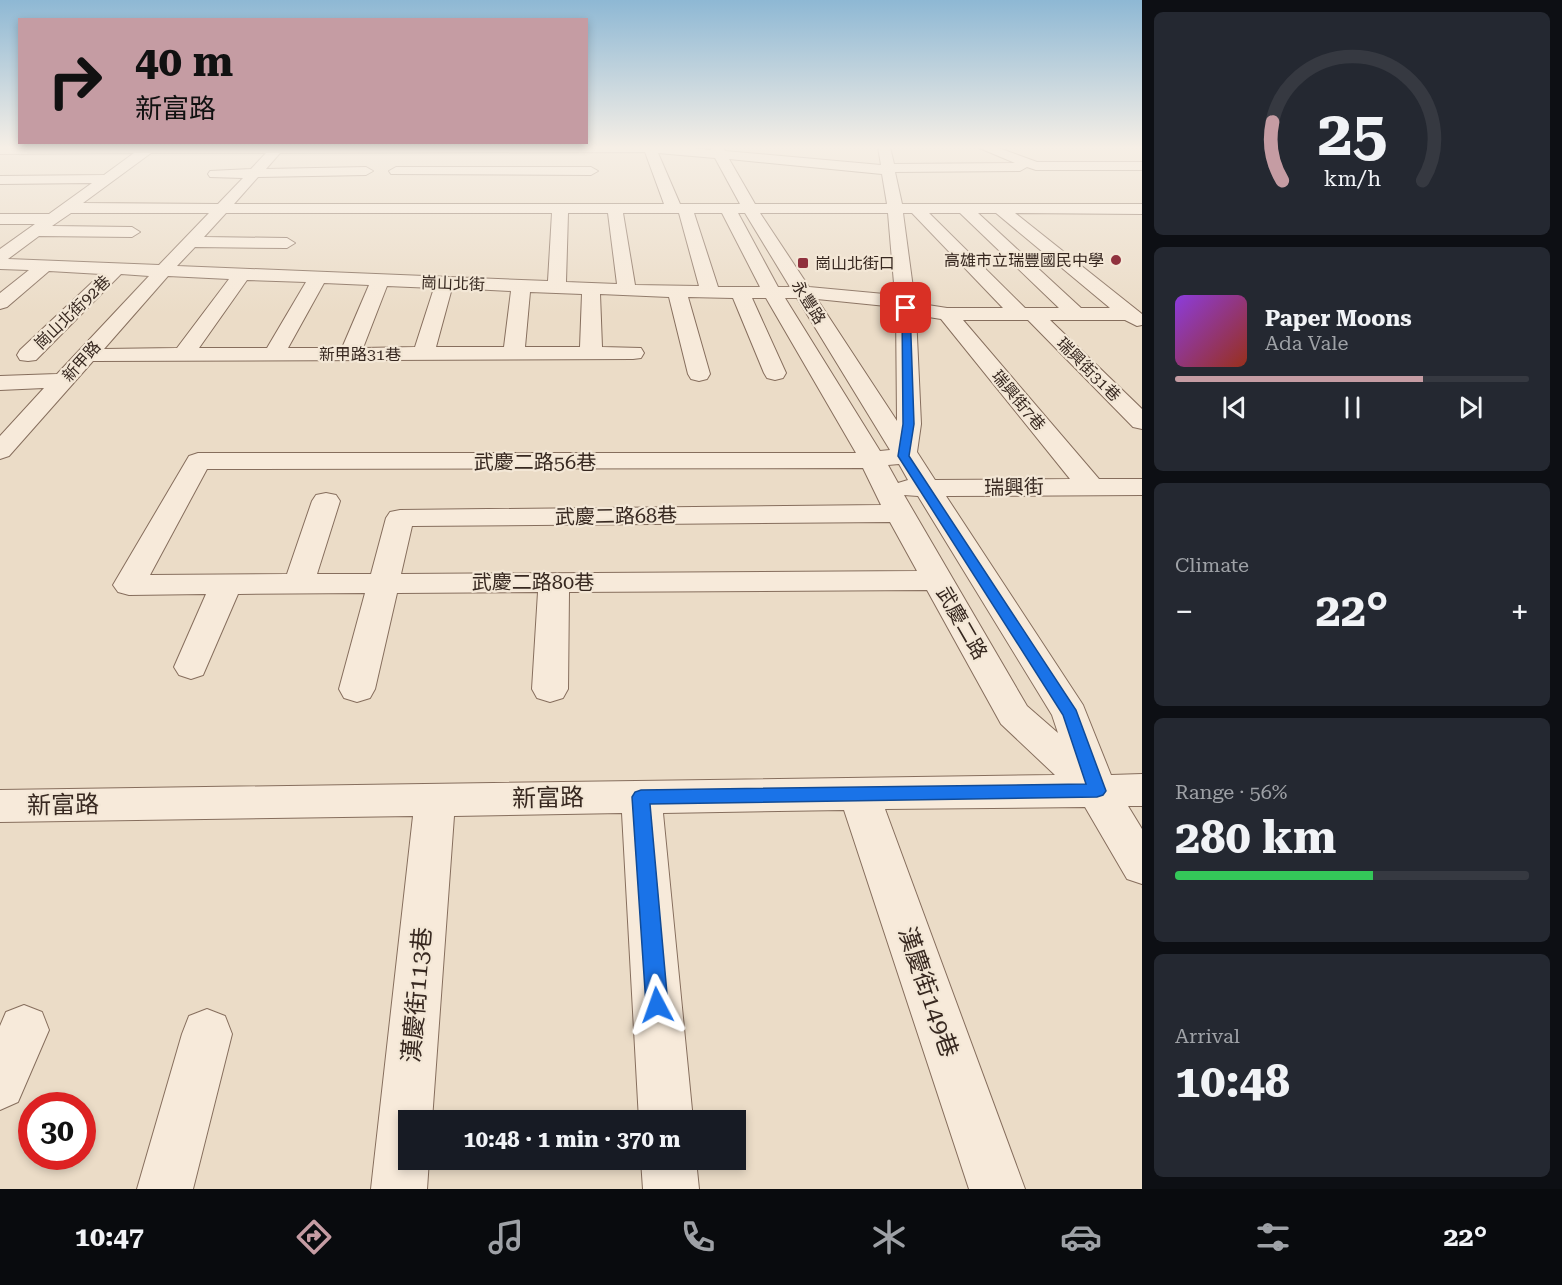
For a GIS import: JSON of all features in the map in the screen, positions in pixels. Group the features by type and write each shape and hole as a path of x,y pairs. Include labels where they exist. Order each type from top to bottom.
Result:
{"street":[{"path":"0,257 75,202"},
{"path":"181,209 188,202"},
{"name":"新甲路","path":"0,451 189,242 229,202"},
{"path":"473,209 474,202"},
{"path":"677,202 710,292"},
{"name":"永豐路","path":"725,202 772,292 890,479"},
{"name":"永豐路","path":"745,202 803,292 890,479"},
{"path":"890,479 909,424 906,305 894,202"},
{"path":"1024,202 1033,209"},
{"path":"0,219 60,213 181,209 220,212"},
{"path":"60,213 473,209 1142,209"},
{"path":"557,287 560,209"},
{"path":"615,209 627,290"},
{"name":"瑞興街31巷","path":"916,209 1142,422"},
{"path":"964,209 1076,314"},
{"path":"1000,209 1136,319"},
{"path":"36,231 132,232"},
{"path":"189,242 287,243"},
{"name":"崗山北街","path":"0,264 627,290 803,292 906,305 947,314 1076,314 1136,319"},
{"path":"0,303 45,266"},
{"name":"崗山北街92巷","path":"28,355 116,269"},
{"path":"184,354 242,274"},
{"path":"274,354 318,278"},
{"path":"350,354 380,280"},
{"path":"424,353 444,282"},
{"path":"514,353 521,285"},
{"path":"591,288 591,353"},
{"path":"677,291 699,374"},
{"path":"740,293 775,373"},
{"name":"瑞興街7巷","path":"947,314 1090,486"},
{"name":"新甲路31巷","path":"87,355 633,353"},
{"path":"0,383 63,381"},
{"name":"武慶二路56巷","path":"129,585 198,461 890,479"},
{"name":"武慶二路","path":"890,479 925,488 1070,714 1097,791 1142,866"},
{"name":"武慶二路","path":"890,479 937,580 1014,715 1097,791"},
{"name":"武慶二路68巷","path":"383,582 400,518 890,479"},
{"name":"瑞興街","path":"925,488 1142,487"},
{"path":"299,583 326,501"},
{"name":"武慶二路80巷","path":"129,585 937,580"},
{"path":"357,689 383,582"},
{"path":"550,689 554,582"},
{"path":"191,667 227,583"},
{"name":"新富路","path":"0,806 1142,790"},
{"name":"漢慶街149巷","path":"859,794 997,1189"},
{"path":"641,797 665,1110"},
{"name":"漢慶街113巷","path":"399,1189 435,800"},
{"path":"0,1084 24,1030"},
{"path":"165,1189 207,1034"},
{"path":"670,1170 671,1189"}],"place":[{"name":"高雄市立瑞豐國民中學","path":"1116,260"},
{"name":"崗山北街口","path":"803,263"}],"route":[{"path":"657,1005 641,797 1097,791 1070,714 904,456 909,424 906,308"}]}
